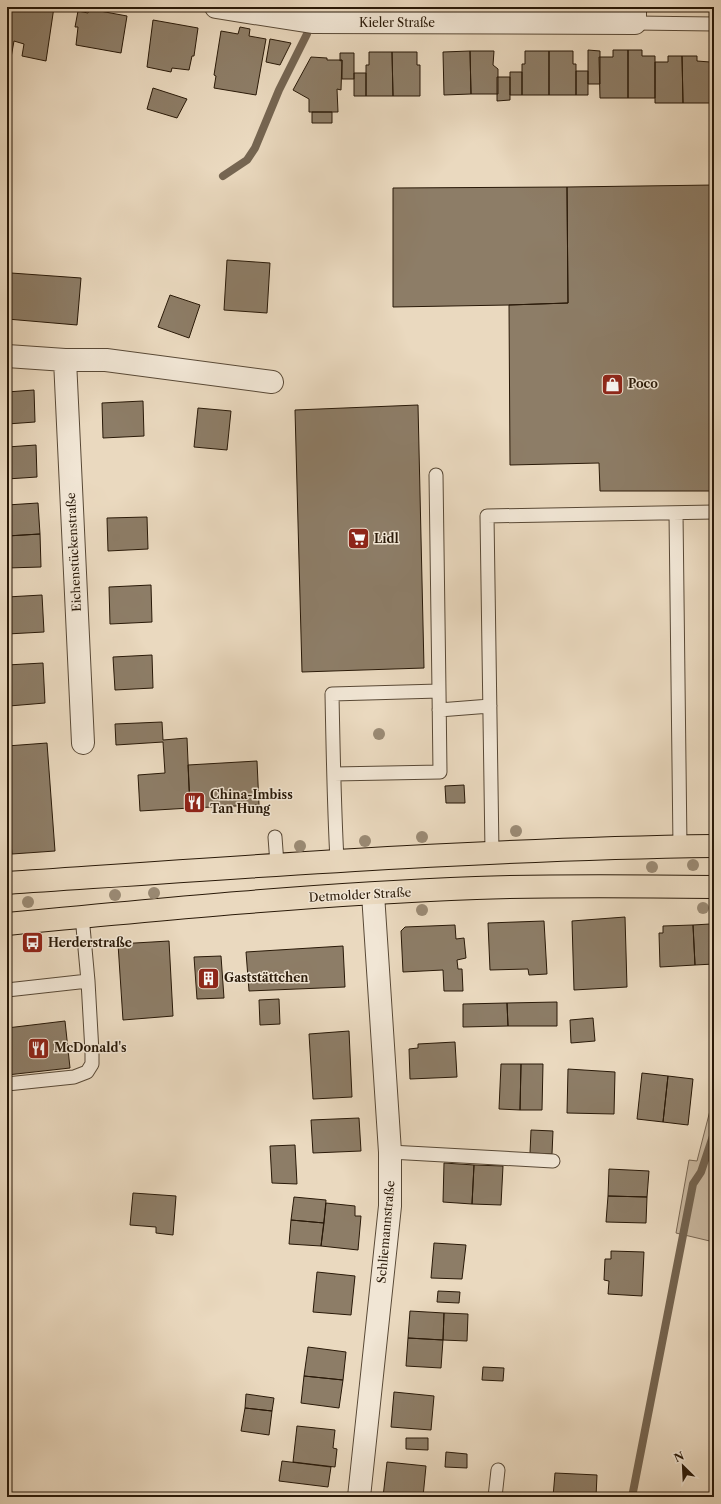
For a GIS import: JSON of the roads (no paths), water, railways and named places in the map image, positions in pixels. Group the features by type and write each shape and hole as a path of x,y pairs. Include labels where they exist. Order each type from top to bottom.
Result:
{"main road":[{"path":"7,883 337,860 492,852 714,846"},
{"name":"Detmolder Straße","path":"7,924 82,916 283,899 476,888 613,885 714,888"}],"street":[{"name":"Kieler Straße","path":"216,7 312,22 579,15 635,15"},
{"path":"7,356 65,360 106,360 272,382"},
{"name":"Eichenstückenstraße","path":"65,360 83,743"},
{"name":"Schliemannstraße","path":"359,1497 390,1206 390,1152 373,894"}],"lane":[{"name":"Kieler Straße","path":"635,15 714,24"},
{"path":"334,774 440,772 436,475"},
{"path":"492,852 487,516 714,512"},
{"path":"676,513 680,847"},
{"path":"337,860 332,694 439,691"},
{"path":"439,710 490,706"},
{"path":"276,838 277,864"},
{"path":"7,1084 74,1077 87,1072 92,1064 88,981 82,916"},
{"path":"7,990 88,981"},
{"path":"390,1152 553,1161"},
{"path":"496,1497 498,1470"}],"waterway":[{"path":"223,176 247,160 255,148 279,90 307,34"},
{"path":"632,1497 693,1184 701,1172 714,1133"}],"place":[{"name":"Poco","path":"612,384"},
{"name":"Lidl","path":"359,539"},
{"name":"China-Imbiss Tan Hung","path":"194,802"},
{"name":"Herderstraße","path":"33,943"},
{"name":"Gaststättchen","path":"209,978"},
{"name":"McDonald's","path":"38,1048"}]}
